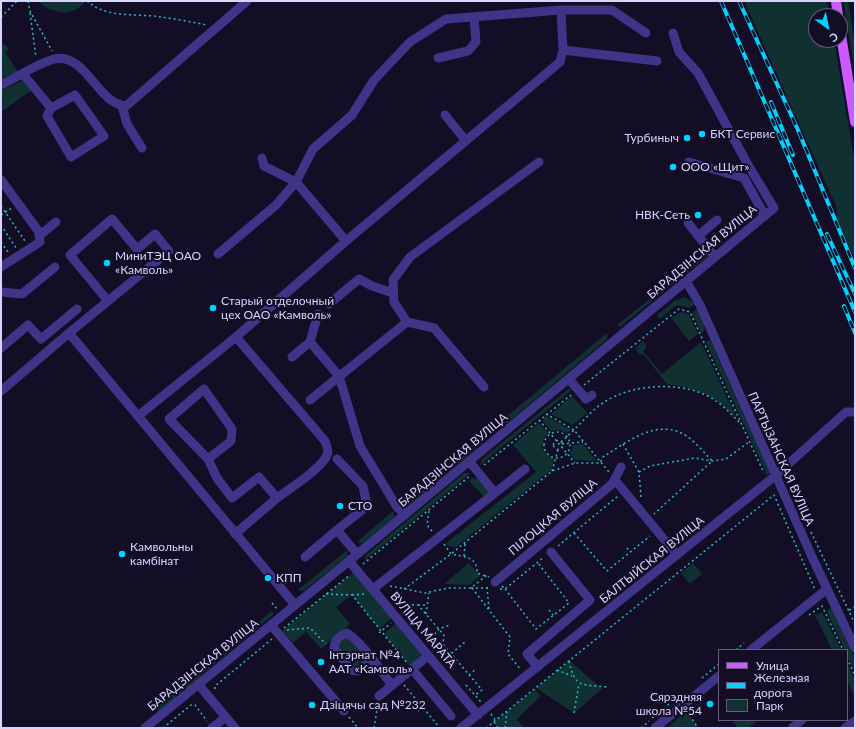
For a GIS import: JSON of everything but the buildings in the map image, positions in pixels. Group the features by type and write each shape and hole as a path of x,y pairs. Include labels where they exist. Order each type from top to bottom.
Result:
{"main road":[{"path":"843,48 855,122"}],"street":[{"path":"1,85 56,59 65,59 75,64 110,100 118,106 126,106 247,1"},
{"path":"138,416 236,337 346,241 560,62 563,50 561,10"},
{"path":"218,254 276,205 296,182 314,149 352,115 374,80 410,42 446,19 561,10 612,10 646,33"},
{"path":"438,58 468,52 476,42 474,17"},
{"name":"БАРАДЗІНСКАЯ ВУЛІЦА","path":"145,728 358,554 774,208 698,73 679,52 673,33"},
{"path":"563,50 657,61"},
{"path":"23,74 51,108"},
{"path":"75,96 104,136 71,157 47,116 51,108 75,96"},
{"path":"122,106 128,124 142,148"},
{"path":"445,115 466,140"},
{"path":"262,158 264,166 296,182 346,241"},
{"path":"484,387 434,328 407,322 394,302 393,280 410,257 539,162"},
{"path":"689,162 744,178 766,216"},
{"path":"1,180 39,232 40,236 40,242 1,267"},
{"path":"1,391 169,251 155,234 137,249 112,219 70,255 108,301"},
{"path":"698,236 717,220"},
{"path":"40,236 56,222"},
{"path":"688,223 715,257"},
{"path":"1,292 22,294 55,267"},
{"path":"329,304 360,279 372,286 394,293"},
{"name":"ПАРТЫЗАНСКАЯ ВУЛІЦА","path":"686,281 703,311 775,476 855,648"},
{"path":"40,339 76,309"},
{"path":"292,357 310,342 318,314"},
{"path":"310,400 407,322"},
{"path":"1,348 28,325 50,350"},
{"path":"69,333 295,605"},
{"path":"235,534 277,498 320,466 328,451 325,441 236,337"},
{"path":"310,342 339,376 360,446 390,495 405,515"},
{"path":"569,379 586,399 592,395"},
{"path":"208,459 231,441 232,429 204,390 168,419 208,459 217,478 232,498 259,477 277,498"},
{"name":"БАЛТЫЙСКАЯ ВУЛІЦА","path":"461,728 775,476 846,412 855,412"},
{"path":"305,557 367,506 363,486 337,459"},
{"path":"470,461 495,493"},
{"name":"ПІЛОЦКАЯ ВУЛІЦА","path":"495,586 615,480 621,466"},
{"path":"374,591 526,469"},
{"path":"615,480 678,555"},
{"path":"337,530 358,554"},
{"path":"538,667 527,654 590,600 551,552"},
{"name":"ВУЛІЦА МАРАТА","path":"349,561 374,591 432,654 478,715"},
{"path":"753,649 827,589"},
{"path":"271,625 344,711"},
{"path":"372,660 358,671 351,670 334,648 337,638 347,633 353,636 392,685"},
{"path":"379,696 432,654"},
{"path":"412,669 451,716"},
{"path":"655,728 718,677"},
{"path":"198,684 235,728"},
{"path":"212,728 226,717"},
{"path":"843,725 855,721"}],"path":[{"path":"1,17 17,1"},
{"path":"28,1 37,67"},
{"path":"87,1 92,5 111,13 160,17 218,27"},
{"path":"30,12 56,59"},
{"path":"1,215 18,203"},
{"path":"1,206 29,248"},
{"path":"1,225 17,257"},
{"path":"1,242 17,257"},
{"path":"362,565 546,414 679,309 690,312 765,476"},
{"path":"552,471 558,450 567,436 603,402 630,391 663,385 692,390 715,400 741,424"},
{"path":"546,414 574,430 615,480"},
{"path":"539,420 562,444 575,463"},
{"path":"600,462 603,457 635,436 653,430 672,430 687,436 712,461"},
{"path":"558,431 567,436 571,444 568,453 564,457 556,458 548,455 544,448 545,439 551,433 558,431"},
{"path":"557,440 562,444 583,442"},
{"path":"557,440 553,445 554,448 558,450"},
{"path":"639,472 650,466 695,458 712,461 726,459 749,442"},
{"path":"623,444 639,472 643,513"},
{"path":"654,520 654,514 712,461"},
{"path":"404,589 465,543 552,471 575,463 600,462"},
{"path":"551,552 624,491"},
{"path":"486,728 774,495 814,588"},
{"path":"429,510 427,525 451,554 472,558 476,562 477,573 487,576"},
{"path":"574,533 607,571 653,534"},
{"path":"464,556 465,543"},
{"path":"627,548 630,552"},
{"path":"326,594 372,594 374,591 386,585 429,592 448,588 488,588 495,586 505,589 536,629 569,602 538,563"},
{"path":"471,588 487,576"},
{"path":"487,576 489,609"},
{"path":"471,588 510,637 508,654 522,672"},
{"path":"426,614 429,592"},
{"path":"352,595 412,669"},
{"path":"272,604 276,608"},
{"path":"395,604 427,605"},
{"path":"418,605 444,635 443,644 482,690 475,696"},
{"path":"822,606 843,649"},
{"path":"849,610 855,607"},
{"path":"549,610 553,615"},
{"path":"379,633 394,621"},
{"path":"423,646 439,629 450,625"},
{"path":"283,630 310,628 329,648 334,648"},
{"path":"427,642 434,646"},
{"path":"439,664 465,642"},
{"path":"432,654 447,658"},
{"path":"848,660 855,676"},
{"path":"568,661 572,676"},
{"path":"469,675 476,669"},
{"path":"558,670 572,676 579,684 607,687"},
{"path":"574,714 579,684"},
{"path":"374,728 379,696"},
{"path":"163,728 191,705 195,705 212,728"},
{"path":"418,711 423,708"},
{"path":"344,711 358,728"},
{"path":"505,728 508,711"},
{"path":"688,711 698,728"},
{"path":"494,722 498,728"}],"green space":[{"path":"38,1 86,1 75,10 62,12 50,9"},
{"path":"744,1 827,1 828,8 808,8 808,48 835,48 855,164 855,260 838,222 836,206"},
{"path":"843,1 848,1 855,43 855,70 848,30 848,8 844,8"},
{"path":"1,43 6,45 9,50 5,52 18,72 1,80"},
{"path":"25,79 33,89 1,112 1,91"},
{"path":"708,253 709,255 620,327 617,325"},
{"path":"685,297 695,304 689,308 676,305 660,319 657,315 674,301"},
{"path":"697,309 704,325 704,331 702,334 692,313"},
{"path":"680,312 689,314 698,334 689,341 671,318"},
{"path":"607,333 608,336 606,340 507,423 500,422"},
{"path":"710,340 770,473 767,475 706,342"},
{"path":"643,341 647,347 643,351 662,374 701,342 736,417 719,403 704,394 688,388 667,384 644,355 639,354 635,348"},
{"path":"568,389 573,389 480,465 482,459"},
{"path":"572,396 587,413 573,425 551,414"},
{"path":"546,416 571,430 567,433 559,430 551,431 542,420"},
{"path":"539,423 548,433 544,438 542,447 547,455 554,459 551,470 456,547 448,546 446,543 536,472 513,445"},
{"path":"486,433 485,441 408,506 402,504"},
{"path":"583,444 596,461 575,460 570,454 573,445"},
{"path":"464,473 471,473 364,561 367,554"},
{"path":"472,478 479,479 489,491 489,495 485,498 469,481"},
{"path":"393,511 395,517 363,543 357,542"},
{"path":"347,550 348,556 303,591 298,590"},
{"path":"469,563 480,576 469,585 444,584"},
{"path":"693,563 702,574 690,584 681,573"},
{"path":"354,572 392,618 379,629 352,595 336,607 350,624 321,649 306,632 293,643 282,631"},
{"path":"831,607 855,659 855,672 848,657 848,649 845,649 827,612"},
{"path":"272,611 274,614 205,672 160,715 155,708"},
{"path":"822,612 840,649 832,649 815,615"},
{"path":"396,623 426,658 412,669 384,634"},
{"path":"347,635 370,660 363,666 352,668 339,652 336,643"},
{"path":"570,661 602,689 574,713 536,688"},
{"path":"848,665 855,680 855,697 848,683"},
{"path":"535,689 541,696 517,719 524,728 498,728 494,722"},
{"path":"687,711 698,728 667,728"},
{"path":"733,721 757,721 748,728 738,728"}],"railway":[{"path":"721,1 855,312"},
{"path":"739,1 798,130 855,268"},
{"path":"771,102 793,155"},
{"path":"827,234 855,294"},
{"path":"844,306 855,333"}],"place":[{"name":"БКТ Сервис","path":"702,134"},
{"name":"Турбиныч","path":"687,138"},
{"name":"ООО «Щит»","path":"673,167"},
{"name":"НВК-Сеть","path":"698,215"},
{"name":"МиниТЭЦ ОАО «Камволь»","path":"107,263"},
{"name":"Старый отделочный цех ОАО «Камволь»","path":"213,308"},
{"name":"СТО","path":"340,506"},
{"name":"Камвольны камбінат","path":"122,554"},
{"name":"КПП","path":"268,578"},
{"name":"Інтэрнат №4 ААТ «Камволь»","path":"321,662"},
{"name":"Сярэдняя школа №54","path":"710,704"},
{"name":"Дзіцячы сад №232","path":"312,705"}]}
